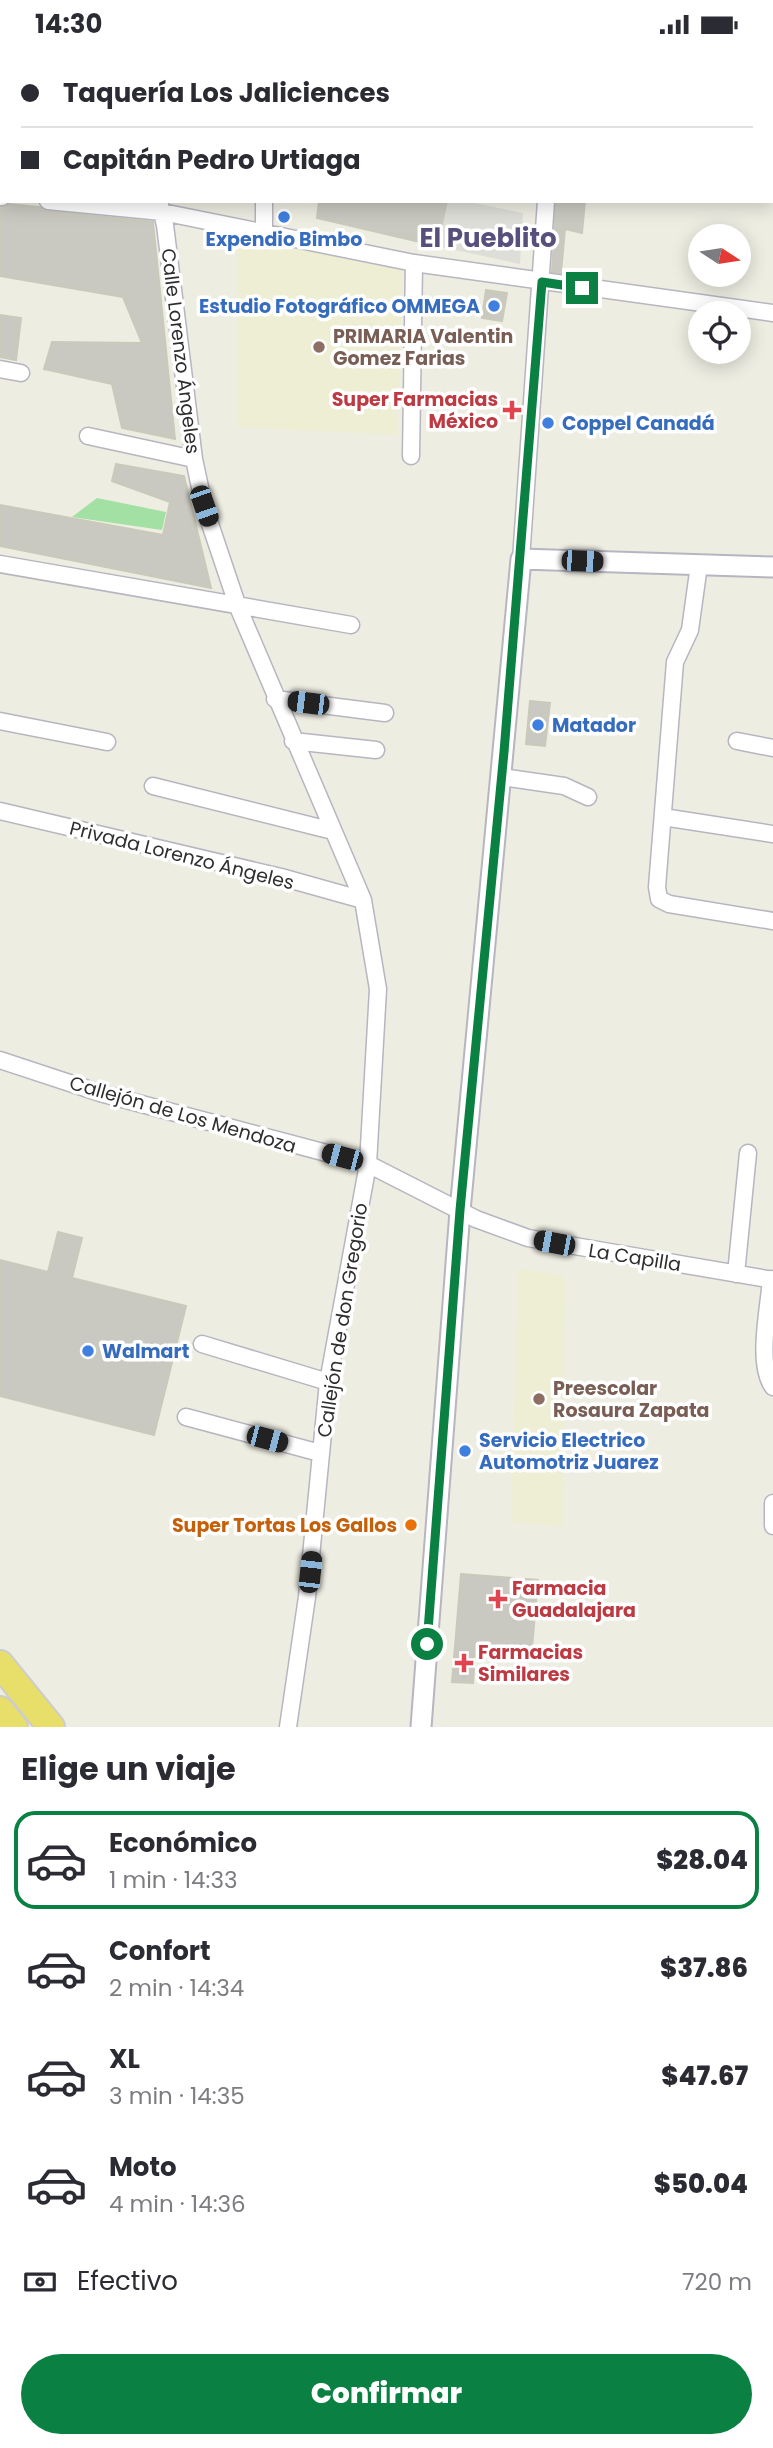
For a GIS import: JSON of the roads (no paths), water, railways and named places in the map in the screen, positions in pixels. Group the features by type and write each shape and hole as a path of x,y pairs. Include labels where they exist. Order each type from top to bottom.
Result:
{"highway":[{"path":"0,1664 51,1727"},
{"path":"0,1710 14,1727"}],"street":[{"path":"85,203 160,207 264,233 414,263 773,313"},
{"path":"264,203 264,233"},
{"path":"421,1727 460,1210 502,777 542,282 546,203"},
{"name":"Calle Lorenzo Ángeles","path":"160,207 194,459 204,506 238,607 275,699 363,900 378,989 368,1164"},
{"path":"411,456 414,263"},
{"path":"0,369 21,373"},
{"path":"88,436 194,459"},
{"path":"520,559 773,567"},
{"path":"0,563 351,625"},
{"path":"699,565 690,630 675,661 657,887 659,898 669,904 773,921"},
{"path":"275,699 385,713"},
{"path":"0,722 107,742"},
{"path":"293,741 376,750"},
{"path":"737,741 773,748"},
{"path":"502,777 564,786 588,797"},
{"path":"153,786 333,831"},
{"name":"Privada Lorenzo Ángeles","path":"0,811 282,877 363,900"},
{"path":"663,817 773,834"},
{"name":"Callejón de Los Mendoza","path":"0,1060 100,1093 368,1164"},
{"path":"736,1274 748,1153"},
{"path":"368,1164 460,1210"},
{"name":"Callejón de don Gregorio","path":"288,1727 307,1597 328,1382 368,1164"},
{"name":"La Capilla","path":"460,1210 528,1238 772,1280"},
{"path":"772,1280 764,1360 767,1379 773,1387"},
{"path":"202,1344 328,1382"},
{"path":"186,1417 320,1453"},
{"path":"773,1503 773,1526"}],"place":[{"name":"Expendio Bimbo","path":"284,217"},
{"name":"Estudio Fotográfico OMMEGA","path":"494,306"},
{"name":"PRIMARIA Valentin Gomez Farias","path":"319,347"},
{"name":"Super Farmacias México","path":"512,410"},
{"name":"Coppel Canadá","path":"548,423"},
{"name":"Matador","path":"538,725"},
{"name":"Walmart","path":"88,1351"},
{"name":"Preescolar Rosaura Zapata","path":"539,1399"},
{"name":"Servicio Electrico Automotriz Juarez","path":"465,1451"},
{"name":"Super Tortas Los Gallos","path":"411,1525"},
{"name":"Farmacia Guadalajara","path":"498,1599"},
{"name":"Farmacias Similares","path":"464,1663"}],"district":[{"name":"El Pueblito","path":"488,238"}]}
